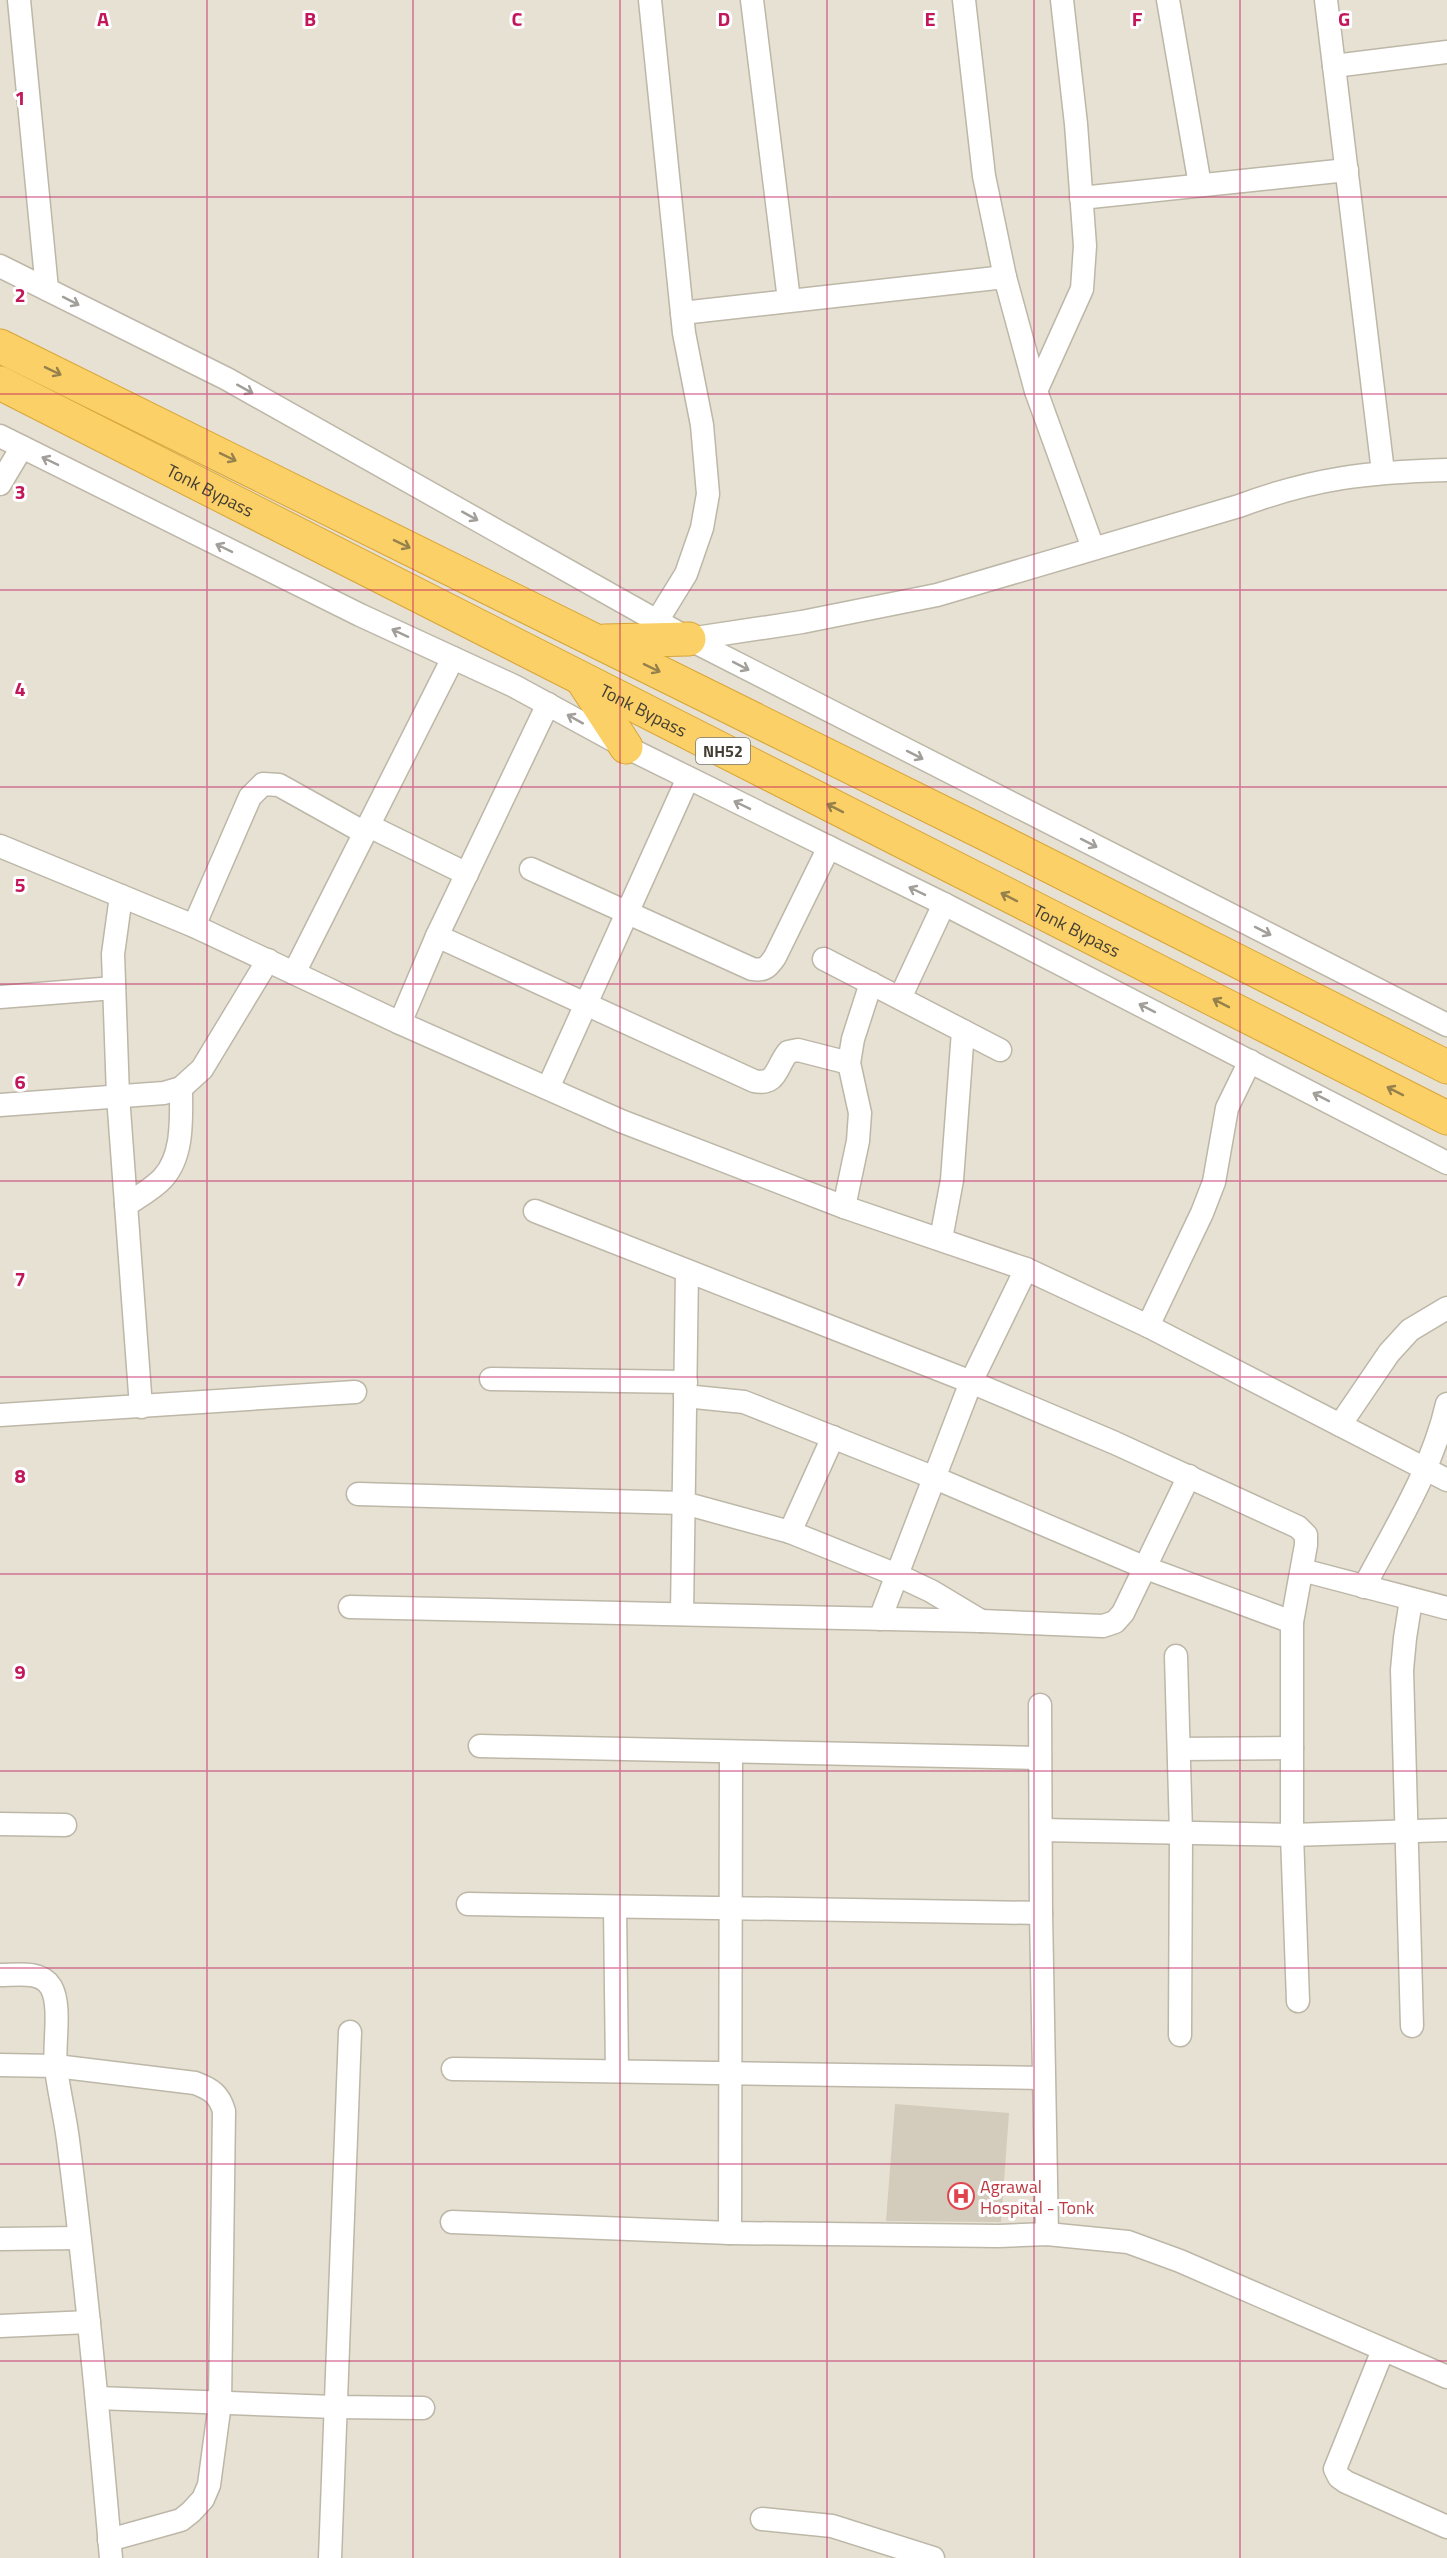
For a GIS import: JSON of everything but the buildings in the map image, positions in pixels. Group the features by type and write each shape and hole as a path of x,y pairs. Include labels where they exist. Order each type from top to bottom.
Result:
{"highway":[{"name":"NH52","path":"0,346 599,642 1447,1067"},
{"name":"Tonk Bypass","path":"0,383 1447,1118"},
{"path":"599,642 689,639"},
{"path":"581,678 626,747"}],"street":[{"path":"19,0 47,290"},
{"path":"650,0 682,313 702,425 708,494 702,528 686,574 657,621"},
{"path":"753,0 789,300"},
{"path":"964,0 984,176 1005,277 1036,391 1093,548"},
{"path":"1036,391 1082,289 1085,246 1076,124 1062,0"},
{"path":"1168,0 1200,185"},
{"path":"1326,0 1383,471"},
{"path":"1334,66 1447,52"},
{"path":"1082,198 1347,170"},
{"path":"0,266 227,379 689,639 1447,1025"},
{"path":"682,313 1005,277"},
{"path":"0,436 360,615 514,686 626,747 944,904 1447,1163"},
{"path":"0,484 22,447"},
{"path":"689,639 802,622 937,595 1239,506 1281,490 1335,477 1383,471 1447,470"},
{"path":"294,973 453,658"},
{"path":"400,1023 437,936 548,704"},
{"path":"548,1088 688,778"},
{"path":"194,926 250,797 263,784 279,785 367,829 467,874"},
{"path":"0,846 194,926 400,1023 621,1121 844,1207 1026,1269 1148,1326 1447,1480"},
{"path":"531,869 752,969 761,970 769,967 775,957 829,847"},
{"path":"121,896 113,954 118,1096 141,1407"},
{"path":"900,998 944,904"},
{"path":"437,936 754,1082 764,1083 771,1080 788,1052 798,1050 849,1063"},
{"path":"824,959 1000,1050"},
{"path":"0,1105 164,1093 181,1088 202,1069 268,960"},
{"path":"844,1207 858,1142 860,1113 849,1063 853,1039 871,983"},
{"path":"0,997 114,988"},
{"path":"941,1239 952,1180 963,1031"},
{"path":"1148,1326 1202,1213 1214,1182 1227,1108 1250,1061"},
{"path":"126,1205 164,1178 175,1157 181,1126 181,1088"},
{"path":"535,1211 971,1382 1189,1476 1298,1527 1306,1535 1292,1622 1292,1835 1298,2001"},
{"path":"880,1619 971,1382 1026,1269"},
{"path":"682,1614 687,1271"},
{"path":"1341,1425 1389,1353 1410,1330 1447,1308"},
{"path":"491,1379 686,1389 744,1402 1146,1568 1292,1622"},
{"path":"0,1415 355,1392"},
{"path":"1364,1587 1426,1469 1441,1430 1447,1404"},
{"path":"790,1532 833,1437"},
{"path":"350,1607 981,1621 1103,1626 1115,1622 1122,1612 1146,1568 1189,1476"},
{"path":"358,1494 684,1503 790,1532 897,1575 931,1591 981,1621"},
{"path":"1302,1570 1447,1608"},
{"path":"1411,1600 1402,1670 1412,2026"},
{"path":"1176,1656 1181,1833 1180,2035"},
{"path":"1040,1705 1043,2078 1047,2234"},
{"path":"480,1746 1040,1758"},
{"path":"1179,1749 1292,1749"},
{"path":"730,2233 731,1752"},
{"path":"0,1824 65,1825"},
{"path":"1041,1830 1292,1835 1447,1830"},
{"path":"468,1904 1041,1913"},
{"path":"615,1907 617,2072"},
{"path":"0,1975 31,1975 44,1980 51,1987 55,2001 56,2066 68,2138 80,2238 110,2549 181,2520 192,2512 203,2499 209,2485 219,2403 224,2112 220,2098 210,2089 195,2083 56,2066 0,2065"},
{"path":"330,2558 350,2032"},
{"path":"453,2069 1043,2078"},
{"path":"452,2223 730,2233 999,2236 1047,2234 1128,2242 1180,2261 1447,2377"},
{"path":"0,2239 80,2238"},
{"path":"0,2326 89,2322"},
{"path":"1383,2350 1335,2469 1339,2477 1346,2482 1447,2527"},
{"path":"97,2398 423,2408"},
{"path":"762,2519 832,2526 933,2558"}],"shaded area":[{"path":"0,0 1447,0 1447,2558 0,2558"}],"place":[{"name":"Agrawal Hospital - Tonk","path":"961,2196"}]}
